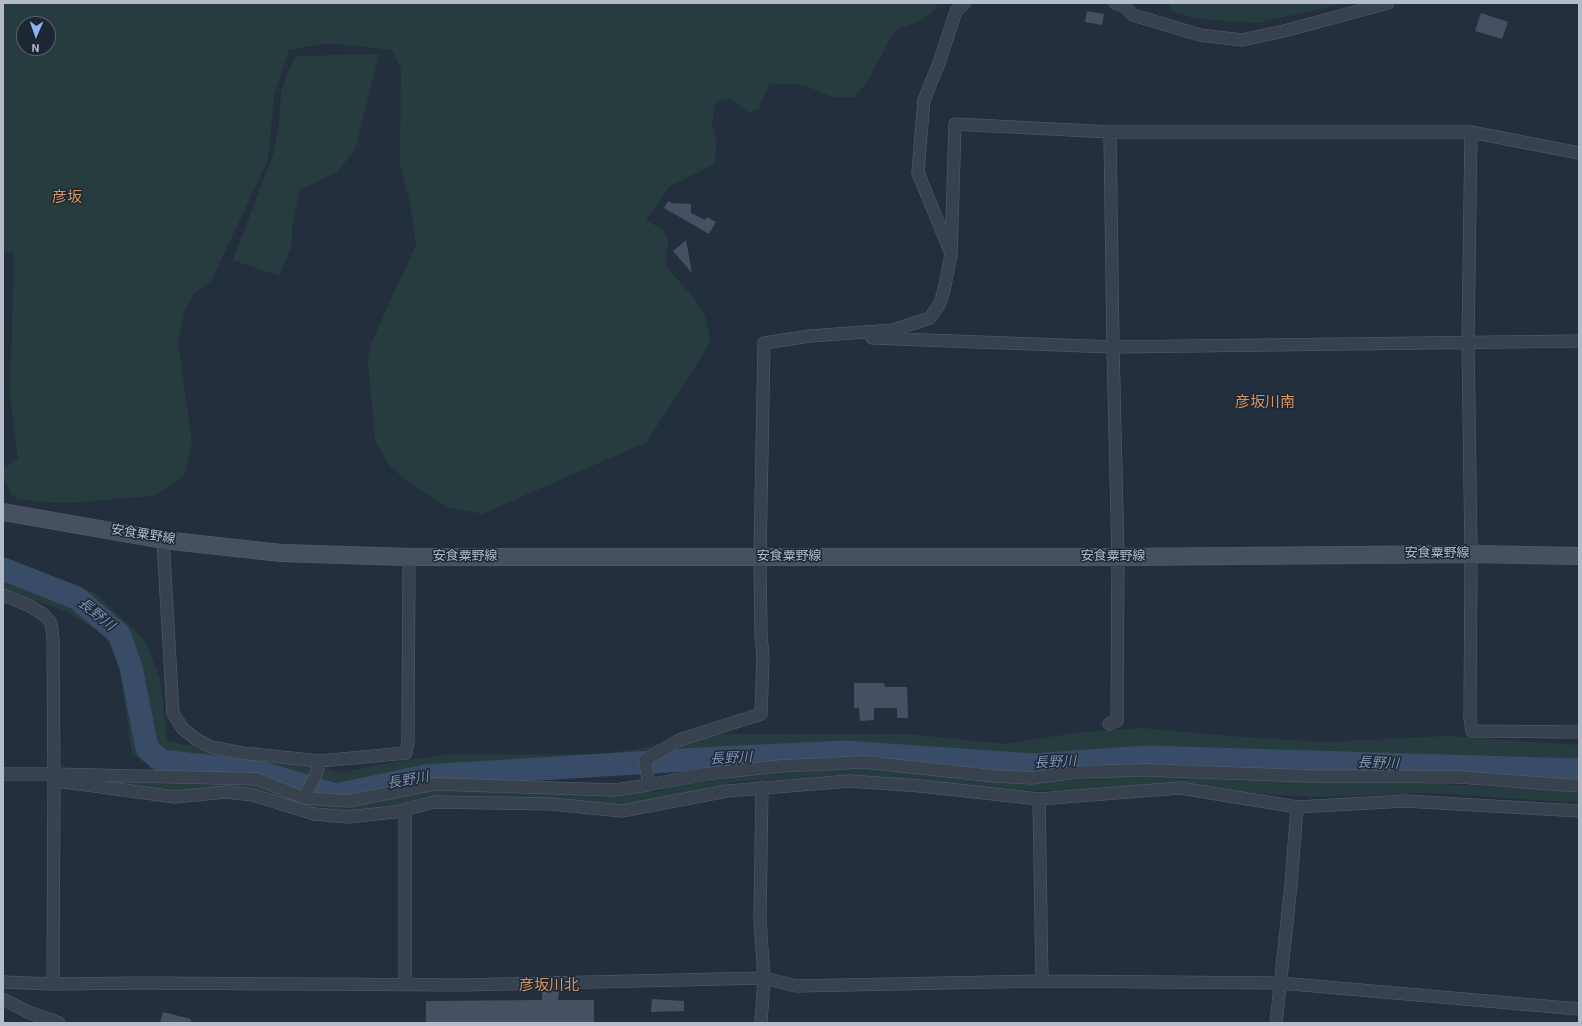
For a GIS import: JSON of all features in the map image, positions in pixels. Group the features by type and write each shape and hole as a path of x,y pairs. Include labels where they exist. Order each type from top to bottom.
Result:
{"main road":[{"name":"安食粟野線","path":"3,512 163,540 281,554 409,557 1118,557 1471,554 1579,556"}],"street":[{"path":"952,255 918,173 918,167 924,100 939,63 956,11 965,3"},
{"path":"1115,3 1125,7 1133,15 1178,29 1200,35 1242,40 1284,31 1388,3"},
{"path":"648,783 645,760 679,740 761,714 763,657 761,635 760,557 764,343 810,336 893,330 930,318 940,303 952,255 955,124 1110,132 1471,132 1579,153"},
{"path":"1109,724 1117,721 1118,557 1110,132"},
{"path":"1471,132 1468,341 1471,554 1470,718 1472,731 1579,732"},
{"path":"810,336 1113,347 1390,344 1468,341 1579,341"},
{"path":"163,540 173,713 183,729 196,739 211,747 242,753 320,761 406,753 408,740 409,557"},
{"path":"3,595 30,606 44,616 51,623 53,638 53,984"},
{"path":"305,795 315,777 320,761"},
{"path":"3,774 54,777 257,779 305,795 348,801 435,784 614,790 704,774 766,767 865,762 994,776 1032,778 1077,772 1145,770 1309,776 1458,777 1579,786"},
{"path":"54,777 175,797 226,792 253,795 314,814 348,817 395,812 434,802 552,804 622,811 727,791 850,780 1039,799 1180,788 1297,807 1405,801 1579,811"},
{"path":"761,1023 764,978 760,920 762,787"},
{"path":"1039,799 1042,981"},
{"path":"1276,1023 1291,885 1297,807"},
{"path":"405,816 406,984"},
{"path":"3,982 53,984 150,983 462,985 764,978 796,986 1042,981 1280,983 1579,1009"},
{"path":"3,999 28,1012 59,1023"}],"green space":[{"path":"3,3 937,3 937,7 922,20 894,31 867,83 854,97 832,97 804,85 770,83 758,109 749,113 732,100 723,99 715,104 712,124 717,144 714,164 670,186 646,220 664,231 669,240 666,258 668,269 695,299 705,317 710,337 708,346 647,442 482,514 448,507 412,485 390,466 375,442 368,361 372,341 416,245 410,202 400,164 401,67 391,50 340,44 320,44 289,50 274,96 268,160 211,281 194,294 184,312 178,341 192,443 186,472 179,480 154,496 65,503 19,500 12,495 3,475 3,469 18,459 10,395 14,253 3,251"},
{"path":"1168,3 1347,3 1258,23 1199,19 1172,12"},
{"path":"379,54 355,150 336,173 300,190 293,219 291,247 280,276 233,260 273,155 279,124 281,92 287,73 296,56"},
{"path":"3,557 95,593 144,639 160,679 167,740 184,745 258,747 297,758 339,773 401,761 444,755 602,754 643,748 702,734 907,734 1006,744 1074,733 1142,728 1242,737 1325,742 1447,736 1579,745 1579,769 1140,751 1036,760 886,750 811,750 717,753 657,765 610,772 429,773 379,783 329,784 210,761 146,764 132,754 116,644 114,640 67,612 3,589"},
{"path":"864,767 1034,783 1117,776 1436,784 1579,790 1579,803 1432,793 1325,797 1276,795 1195,787 1121,791 983,790 859,775 734,782 684,796 627,805 477,796 431,796 384,808 353,813 323,811 292,803 184,793 69,778 251,782 310,802 436,788 612,793 656,792 685,781"}],"building":[{"path":"1087,11 1104,14 1102,25 1085,22"},
{"path":"1481,13 1508,22 1502,39 1475,31"},
{"path":"668,201 672,203 691,204 691,213 705,220 707,217 716,222 709,234 664,208"},
{"path":"686,240 692,273 673,251"},
{"path":"854,683 884,683 885,687 907,687 908,718 897,718 897,708 874,708 874,720 860,721 859,708 854,708"},
{"path":"559,991 558,1000 594,1000 594,1023 426,1023 426,1001 542,1000 542,992"},
{"path":"652,999 684,1001 684,1011 651,1012"},
{"path":"163,1012 191,1019 191,1023 160,1023"}],"waterway":[{"name":"長野川","path":"3,569 77,598 119,634 131,667 147,748 161,761 259,772 336,795 425,776 718,758 845,752 1034,765 1146,757 1579,770"}],"district":[{"name":"彦坂","path":"67,198"},
{"name":"彦坂川南","path":"1265,403"},
{"name":"彦坂川北","path":"549,986"}]}
